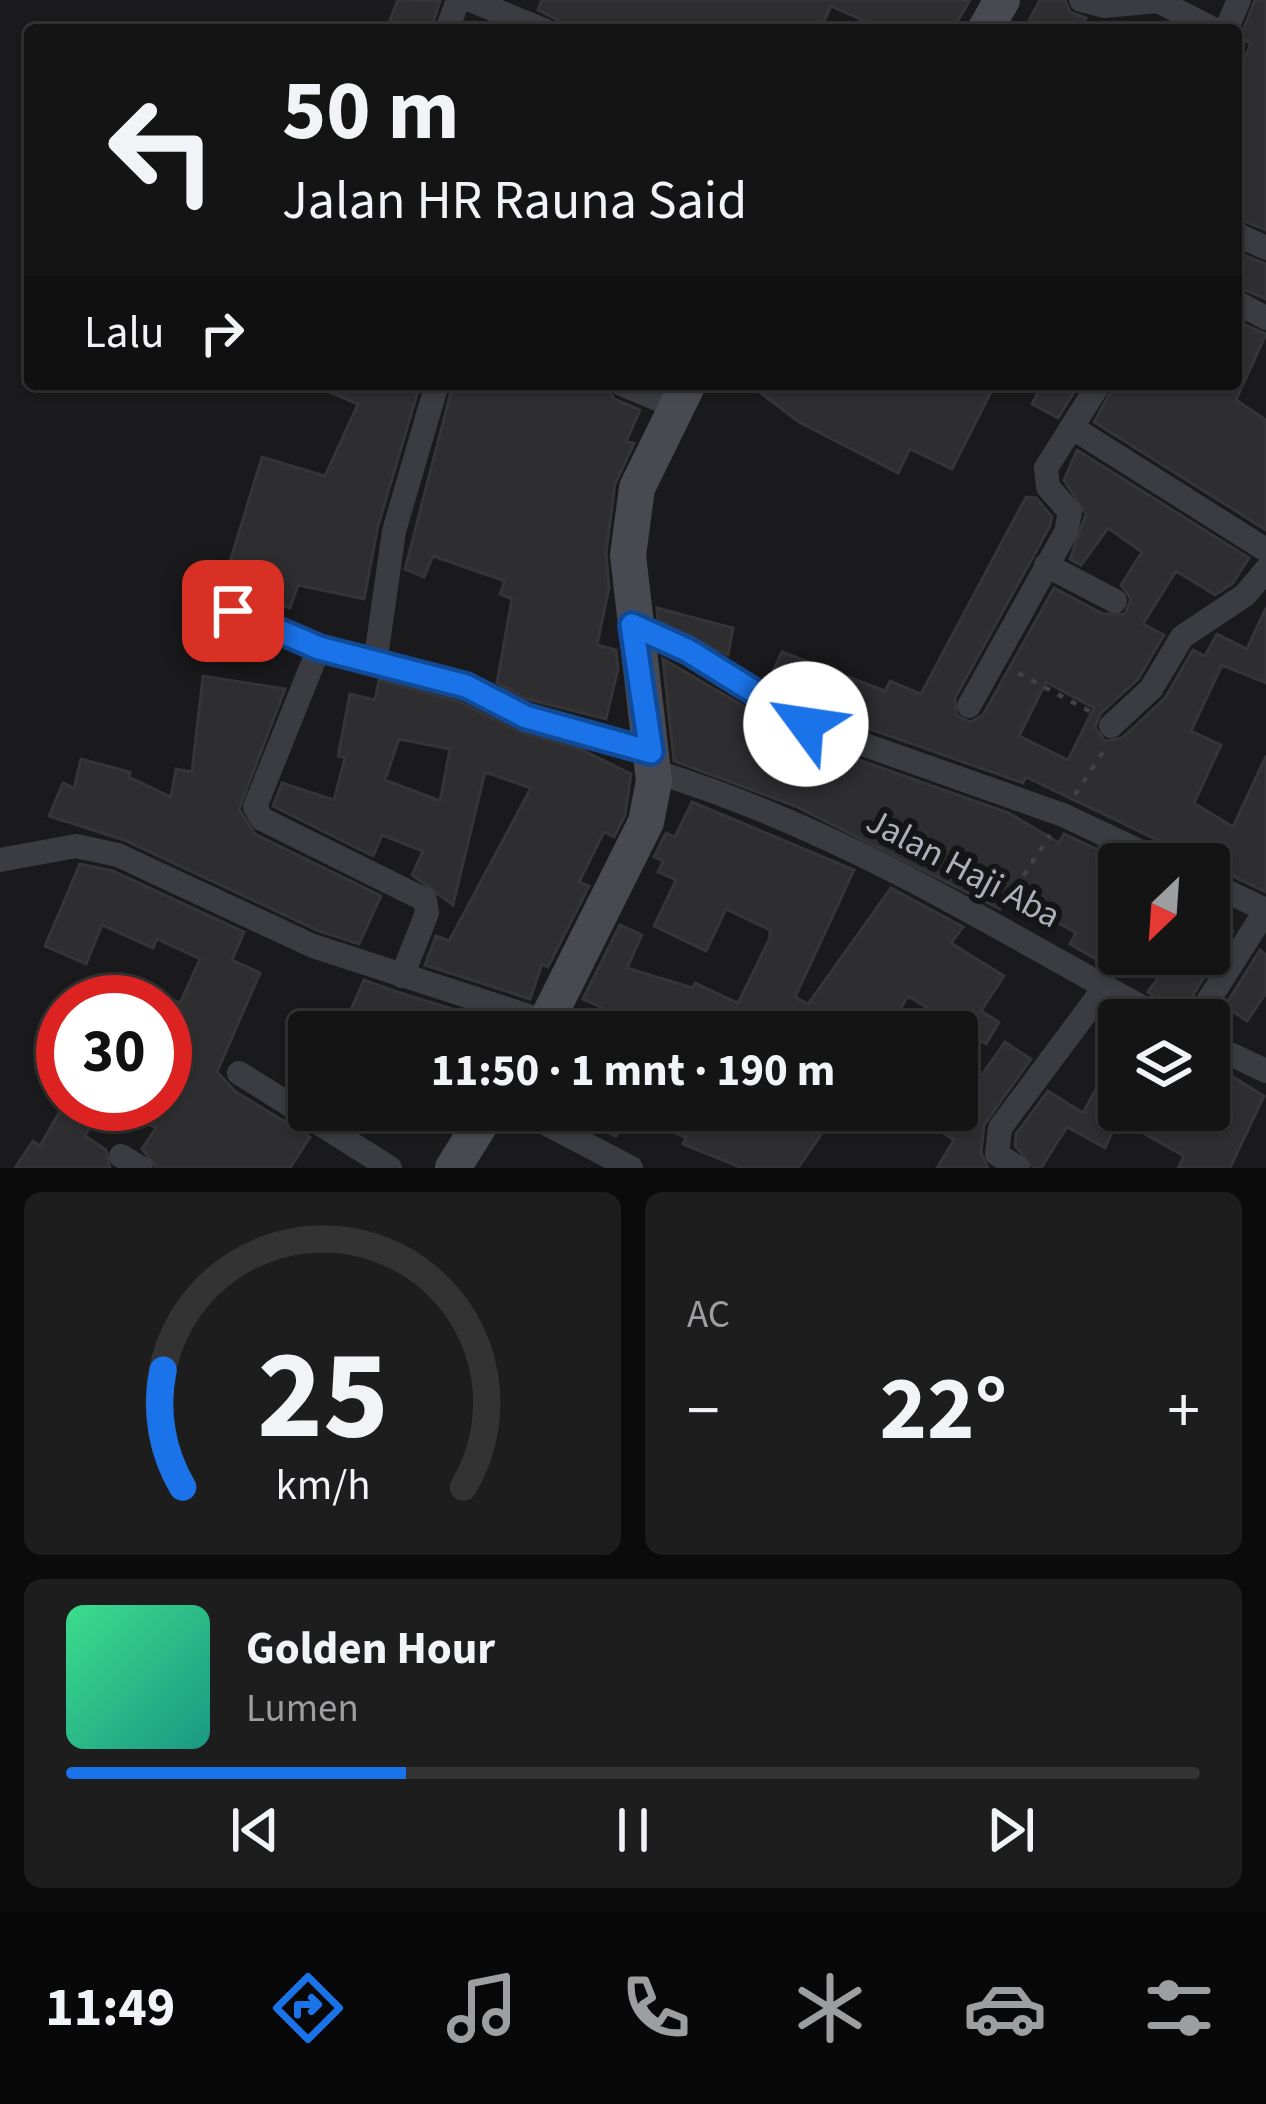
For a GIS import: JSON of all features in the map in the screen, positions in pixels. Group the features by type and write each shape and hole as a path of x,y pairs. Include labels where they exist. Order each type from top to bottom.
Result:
{"main road":[{"path":"552,1011 629,865 646,822 652,762 632,625 628,555 637,488 681,395"},
{"path":"453,1168 476,1131"}],"street":[{"path":"470,0 529,24"},
{"path":"1081,0 1104,6 1158,2 1203,24"},
{"path":"375,664 394,531 435,390"},
{"path":"969,706 1070,520 1065,502 1048,487 1046,468 1095,390"},
{"path":"1072,428 1266,550"},
{"path":"1046,565 1115,602"},
{"path":"1111,726 1151,689 1182,637 1245,595 1266,570"},
{"name":"Jalan Haji Aba","path":"233,611 319,648 466,686 526,717 652,762 831,838 995,920 1127,999"},
{"path":"632,625 687,650 806,724 1063,815 1122,843"},
{"path":"319,648 256,811 421,896 428,913 402,976"},
{"path":"0,860 76,846 107,851 262,925 499,1011"},
{"path":"1230,894 1266,910 1230,967"},
{"path":"1018,1168 997,1154 1000,1128 1105,987"},
{"path":"1230,1054 1266,1071"},
{"path":"239,1073 390,1168"},
{"path":"560,1131 631,1168"}],"path":[{"path":"992,659 1111,726 1109,743 995,920"}],"building":[{"path":"398,0 440,1 433,24 388,24"},
{"path":"542,0 970,0 956,24 871,24 831,6 823,24 558,24 538,10"},
{"path":"1040,0 1065,0 1070,12 1086,18 1083,24 1027,24"},
{"path":"1255,0 1266,0 1266,230 1242,220 1242,63 1251,44 1242,39"},
{"path":"1242,254 1266,264 1266,299 1242,289"},
{"path":"1242,324 1266,334 1242,387"},
{"path":"325,390 418,390 378,526 364,599 298,585 290,608 262,599 269,580 229,565 262,457 325,476 358,404"},
{"path":"451,390 609,390 614,399 640,410 626,442 634,443 615,484 606,552 609,588 597,645 616,650 618,669 606,719 527,699 497,683 512,599 500,594 505,581 433,556 424,577 405,569"},
{"path":"757,390 992,390 952,469 910,449 898,473 799,422"},
{"path":"1040,390 1075,390 1058,418 1032,404"},
{"path":"1112,390 1241,390 1236,400 1266,420 1266,530 1094,422"},
{"path":"1077,450 1249,558 1233,583 1215,595 1176,571 1143,624 1164,635 1138,679 1100,714 1095,728 1105,741 1122,738 1165,698 1193,650 1205,656 1217,634 1247,649 1266,608 1266,683 1222,665 1191,731 1221,745 1194,803 1233,827 1266,756 1266,892 1230,875 1230,843 1164,843 1026,777 1023,783 813,709 769,680 782,652 885,691 890,681 921,694 1026,497 1036,498 1052,517 1050,526 955,698 956,715 970,722 983,715 1054,588 1103,614 1125,614 1131,599 1121,585 1142,552 1108,528 1081,565 1070,559 1086,514 1064,480","holes":["1046,682 1094,708 1068,760 1019,736"]},
{"path":"657,608 733,628 728,655 658,620"},
{"path":"663,659 800,739 1009,813 1059,843 1064,834 1098,850 1098,960 1070,944 1076,933 1053,920 1056,916 1010,890 1000,909 795,806 674,761"},
{"path":"203,676 285,689 239,809 255,834 381,896 359,944 319,931 124,840 49,816 63,783 74,788 81,759 130,772 129,777 171,797 176,769 192,772"},
{"path":"379,680 460,702 519,732 580,749 631,774 625,815 614,837 604,832 579,882 589,886 548,967 542,964 530,999 425,965 436,936 449,941 531,788 485,772 453,905 412,875 423,851 382,835 373,856 273,806 282,783 334,800 345,758 338,756 350,694 375,700","holes":["399,739 450,749 440,801 385,780"]},
{"path":"692,802 854,870 795,997 808,1004 891,888 963,927 951,943 1004,976 981,1011 999,1022 986,1044 978,1039 978,1011 932,1011 908,996 899,1011 604,1011 583,999 620,925 642,935 627,968 693,988 695,983 738,1003 770,930 726,909 706,951 654,926 676,880 658,872 663,861 654,857 666,833 675,837"},
{"path":"80,864 113,871 244,932 232,960 260,973 217,1072 236,1092 288,1124 288,1131 310,1137 290,1168 157,1168 142,1149 154,1131 192,1131 192,977 200,959 157,939 153,948 102,925 86,964 45,946"},
{"path":"1260,950 1266,955 1266,993 1247,1021 1230,1009 1229,999"},
{"path":"1160,975 1206,975 1191,999 1157,999 1148,992"},
{"path":"364,980 459,1011 350,1011"},
{"path":"1005,1042 1031,1059 984,1125 981,1153 988,1168 937,1168 954,1140 940,1131 978,1131 978,1080"},
{"path":"1230,1075 1264,1096 1230,1168 1178,1168 1184,1156 1139,1131 1230,1131"},
{"path":"1097,1087 1098,1131 1113,1131 1105,1148 1067,1127 1041,1168 1034,1168 1015,1146 1016,1134 1048,1091 1083,1113"},
{"path":"49,1131 88,1131 85,1136 106,1150 110,1168 15,1168 33,1141 40,1146"},
{"path":"670,1131 824,1131 798,1168 742,1168 683,1144 686,1137"}],"route":[{"path":"233,611 319,648 466,686 551,726 651,752 632,625 687,650 806,724"}]}
